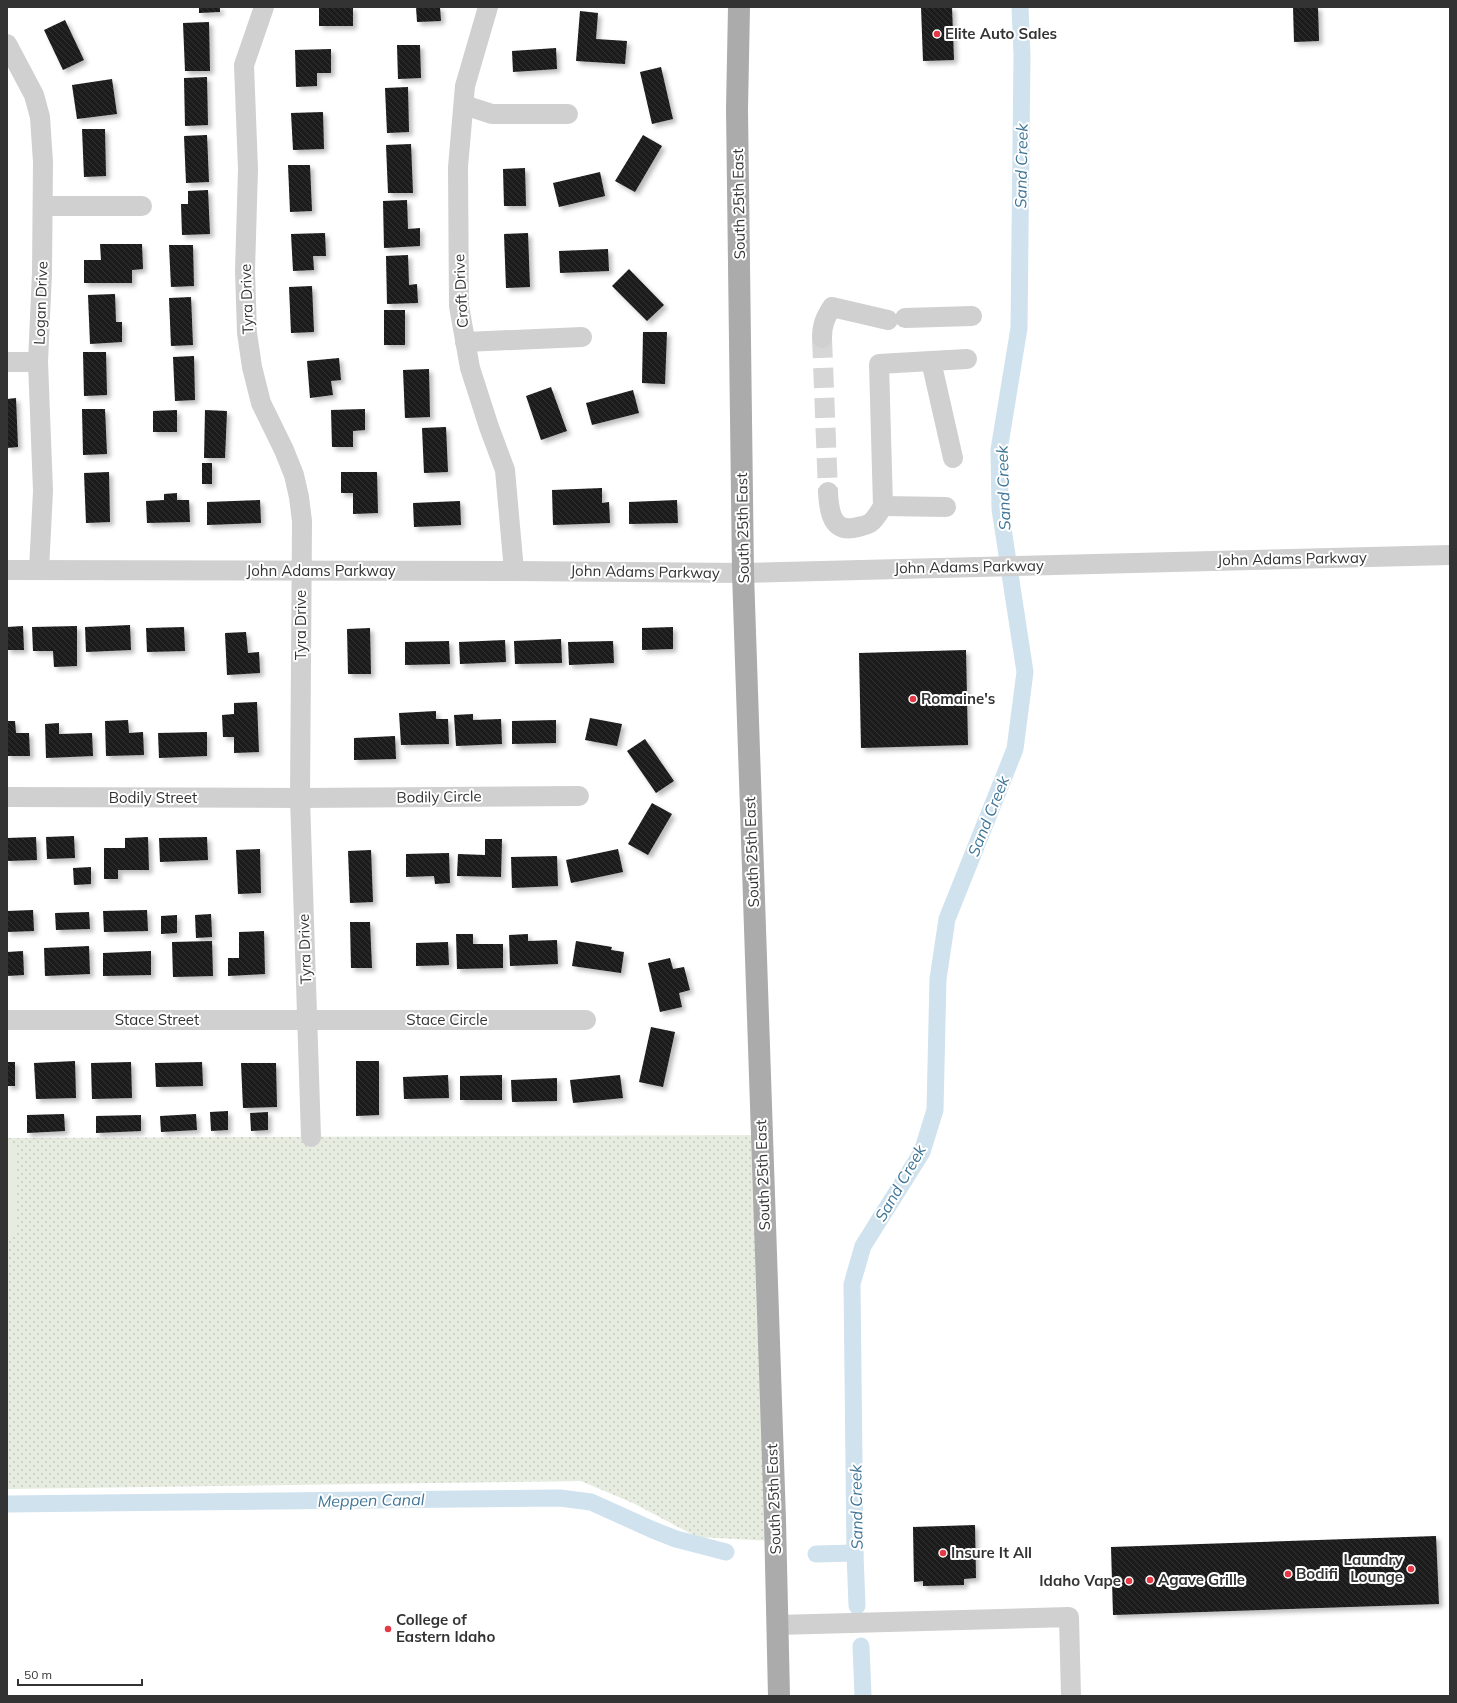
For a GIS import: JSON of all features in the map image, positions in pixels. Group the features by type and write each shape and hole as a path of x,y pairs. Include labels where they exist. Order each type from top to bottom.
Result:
{"main road":[{"name":"South 25th East","path":"739,7 737,109 743,573 775,1520 776,1625 779,1696"}],"street":[{"name":"Tyra Drive","path":"264,7 244,65 248,169 245,271 247,332 252,366 261,403 284,450 294,475 300,498 302,520 300,798 311,1137"},
{"name":"Croft Drive","path":"488,7 465,86 458,168 459,306 472,376 505,470 514,571"},
{"name":"Logan Drive","path":"7,44 34,95 40,117 43,162 42,273 38,362 43,491 39,570"},
{"path":"464,105 492,114 568,114"},
{"path":"43,206 142,206"},
{"path":"822,338 822,326 825,317 832,307 897,319 972,316"},
{"path":"465,342 582,337"},
{"path":"828,492 829,509 832,519 841,527 853,528 871,523 883,506 879,364 966,359"},
{"path":"931,361 953,458"},
{"path":"7,362 38,362"},
{"path":"883,506 946,507"},
{"name":"John Adams Parkway","path":"7,570 743,573 1450,555"},
{"name":"Bodily Circle","path":"300,798 579,796"},
{"name":"Bodily Street","path":"7,797 300,798"},
{"name":"Stace Street","path":"7,1020 308,1021"},
{"name":"Stace Circle","path":"308,1021 586,1020"},
{"path":"776,1625 1069,1617 1071,1696"}],"shaded area":[{"path":"761,1135 775,1541 697,1537 635,1504 581,1481 7,1489 7,1138"},
{"path":"7,1144 16,1144 15,1237 7,1237"}],"building":[{"path":"199,7 220,7 220,12 199,13"},
{"path":"319,7 353,7 353,26 319,26"},
{"path":"416,7 440,7 441,21 417,22"},
{"name":"Elite Auto Sales","path":"921,7 952,7 954,60 923,61"},
{"path":"1293,7 1318,7 1319,41 1294,42"},
{"path":"580,11 598,13 596,39 627,41 625,64 576,61"},
{"path":"65,20 84,60 63,70 44,30"},
{"path":"209,22 210,71 185,71 183,23"},
{"path":"397,45 420,45 421,78 398,79"},
{"path":"556,48 557,69 513,72 512,51"},
{"path":"331,49 331,73 317,73 317,86 296,87 295,50"},
{"path":"661,67 673,119 652,124 640,72"},
{"path":"207,77 208,125 185,126 184,78"},
{"path":"112,79 117,114 77,119 72,85"},
{"path":"408,87 409,132 387,133 385,88"},
{"path":"323,112 324,149 293,150 291,113"},
{"path":"82,129 105,129 106,176 84,177"},
{"path":"207,135 209,182 186,183 184,136"},
{"path":"643,135 662,146 635,192 615,181"},
{"path":"411,144 413,193 388,193 386,145"},
{"path":"288,165 310,165 312,211 290,212"},
{"path":"525,168 526,206 504,206 503,169"},
{"path":"600,172 605,196 559,207 553,183"},
{"path":"208,190 210,234 182,235 181,204 188,204 188,191"},
{"path":"407,200 408,229 420,228 420,246 384,248 383,201"},
{"path":"325,233 326,256 313,256 314,270 293,271 291,234"},
{"path":"528,233 530,287 506,288 504,234"},
{"path":"100,244 142,244 143,269 132,270 132,283 84,283 84,260 101,260"},
{"path":"169,245 193,245 194,286 171,287"},
{"path":"608,249 609,271 560,273 559,251"},
{"path":"408,255 409,285 417,284 418,303 387,304 386,256"},
{"path":"629,269 664,305 647,321 612,286"},
{"path":"312,286 314,332 291,333 289,287"},
{"path":"115,294 116,322 122,322 122,342 90,344 88,295"},
{"path":"191,297 193,345 171,346 169,298"},
{"path":"384,310 405,310 405,345 384,345"},
{"path":"643,332 667,332 665,384 642,383"},
{"path":"83,352 106,352 107,395 84,396"},
{"path":"194,356 195,400 175,401 173,357"},
{"path":"339,358 341,380 331,381 333,395 310,398 307,361"},
{"path":"429,369 430,417 405,418 403,370"},
{"path":"551,387 567,431 541,440 526,396"},
{"path":"633,390 639,413 592,425 586,403"},
{"path":"16,398 18,447 7,448 7,399"},
{"path":"82,409 105,409 107,454 83,455"},
{"path":"365,409 365,430 353,431 353,447 332,447 331,410"},
{"path":"177,410 177,432 153,432 153,411"},
{"path":"205,410 227,411 225,458 204,458"},
{"path":"446,427 448,472 424,473 422,428"},
{"path":"202,463 212,463 212,484 202,484"},
{"path":"109,472 110,522 86,523 84,473"},
{"path":"341,472 377,472 378,513 353,514 353,493 341,493"},
{"path":"602,488 602,503 609,502 610,523 553,525 552,490"},
{"path":"177,493 177,500 189,500 190,522 147,523 146,501 164,500 164,494"},
{"path":"260,500 261,523 207,525 207,502"},
{"path":"677,500 678,523 629,524 629,502"},
{"path":"460,501 461,525 414,527 413,503"},
{"path":"130,625 131,650 86,652 85,627"},
{"path":"23,626 24,650 7,650 7,627"},
{"path":"77,626 77,666 54,667 53,651 33,651 32,627"},
{"path":"184,627 185,651 147,652 146,628"},
{"path":"673,627 673,649 642,650 642,628"},
{"path":"370,628 371,674 348,674 347,629"},
{"path":"246,632 248,653 259,652 260,673 227,675 225,633"},
{"path":"561,639 562,663 515,664 514,641"},
{"path":"505,640 506,662 460,664 459,642"},
{"path":"449,641 450,664 405,665 405,642"},
{"path":"613,641 614,663 569,665 568,642"},
{"name":"Romaine's","path":"966,650 968,745 861,748 859,653"},
{"path":"257,702 259,752 234,753 234,737 223,737 222,715 234,714 234,703"},
{"path":"436,711 436,719 448,719 449,744 401,745 399,713"},
{"path":"473,714 473,720 501,719 502,744 456,746 454,715"},
{"path":"590,718 622,724 617,746 585,740"},
{"path":"128,720 129,733 143,732 144,755 106,756 105,721"},
{"path":"556,720 556,743 512,744 512,721"},
{"path":"7,721 15,721 16,733 29,733 30,756 7,756"},
{"path":"59,723 59,734 92,733 93,756 46,758 45,724"},
{"path":"207,732 207,756 159,758 158,733"},
{"path":"395,736 396,759 354,760 354,738"},
{"path":"645,739 674,781 656,793 627,751"},
{"path":"652,803 672,814 648,855 628,844"},
{"path":"74,836 75,858 47,859 46,837"},
{"path":"36,837 37,860 7,861 7,838"},
{"path":"148,837 149,870 118,870 118,879 104,879 104,848 125,848 125,838"},
{"path":"207,837 208,860 160,862 159,838"},
{"path":"485,839 502,839 501,877 457,876 458,854 485,855"},
{"path":"260,849 261,893 238,894 236,850"},
{"path":"618,849 623,872 571,883 566,860"},
{"path":"371,850 373,902 350,903 348,851"},
{"path":"449,853 450,883 435,884 434,876 406,877 406,854"},
{"path":"557,856 558,886 512,888 511,857"},
{"path":"91,867 91,884 74,885 73,868"},
{"path":"33,910 34,931 7,932 7,911"},
{"path":"147,910 148,931 104,932 103,911"},
{"path":"89,912 90,929 56,930 55,913"},
{"path":"211,914 212,937 196,938 195,915"},
{"path":"177,915 177,933 161,934 161,916"},
{"path":"350,922 370,922 372,968 351,968"},
{"path":"264,931 265,974 228,976 228,958 239,958 239,932"},
{"path":"456,934 473,934 473,944 503,944 503,968 457,969"},
{"path":"528,934 528,941 557,940 558,964 510,966 509,935"},
{"path":"212,941 213,976 173,977 172,942"},
{"path":"576,941 612,947 611,950 624,952 621,973 572,966"},
{"path":"448,942 449,965 416,966 416,943"},
{"path":"89,946 90,974 45,976 44,948"},
{"path":"23,951 24,975 7,976 7,952"},
{"path":"151,951 151,975 103,976 103,953"},
{"path":"670,958 673,969 684,967 690,990 679,993 682,1007 660,1012 648,963"},
{"path":"651,1027 675,1032 663,1087 639,1082"},
{"path":"75,1061 76,1098 36,1099 34,1063"},
{"path":"356,1061 379,1061 379,1115 356,1116"},
{"path":"7,1062 15,1062 15,1086 7,1086"},
{"path":"131,1062 132,1098 92,1099 91,1063"},
{"path":"202,1062 203,1086 156,1087 155,1063"},
{"path":"241,1063 276,1063 277,1107 243,1108"},
{"path":"448,1075 449,1098 404,1099 403,1077"},
{"path":"502,1075 502,1100 460,1100 460,1076"},
{"path":"620,1075 623,1098 573,1103 570,1080"},
{"path":"557,1078 557,1101 512,1102 511,1080"},
{"path":"228,1111 228,1130 211,1131 210,1112"},
{"path":"268,1112 268,1130 251,1131 250,1113"},
{"path":"64,1114 65,1131 27,1133 27,1115"},
{"path":"196,1114 197,1130 161,1132 160,1116"},
{"path":"141,1115 141,1131 96,1133 96,1116"},
{"path":"975,1525 976,1578 964,1579 964,1585 923,1586 923,1581 914,1582 913,1527"},
{"path":"1436,1536 1439,1604 1113,1615 1111,1547"}],"waterway":[{"name":"Sand Creek","path":"857,1606 852,1284 863,1246 922,1152 935,1110 938,979 947,919 1015,749 1025,672 1000,509 999,450 1019,328 1022,55 1020,7"},
{"name":"Meppen Canal","path":"7,1504 560,1498 591,1502 676,1539 726,1552"},
{"path":"816,1554 855,1553"},
{"name":"Sand Creek","path":"861,1646 863,1696"}],"tunnel":[{"path":"822,338 828,492"}],"place":[{"name":"Elite Auto Sales","path":"937,34"},
{"name":"Romaine's","path":"913,699"},
{"name":"Insure It All","path":"943,1553"},
{"name":"Laundry Lounge","path":"1411,1569"},
{"name":"Bodifi","path":"1288,1574"},
{"name":"Agave Grille","path":"1150,1580"},
{"name":"Idaho Vape","path":"1129,1581"},
{"name":"College of Eastern Idaho","path":"388,1629"}]}
